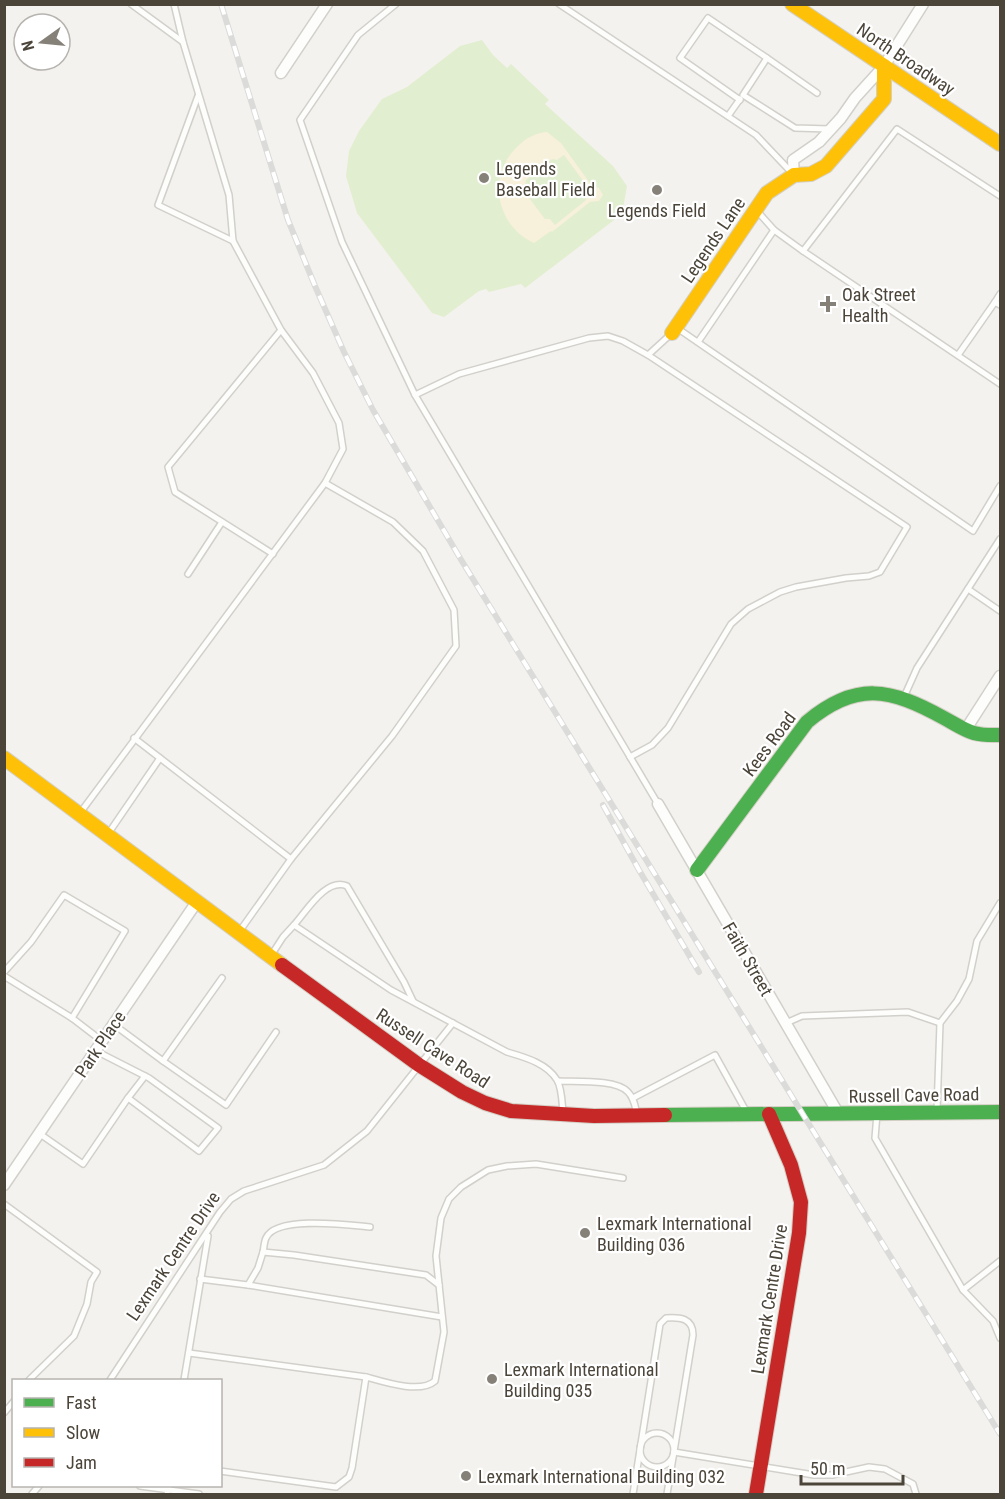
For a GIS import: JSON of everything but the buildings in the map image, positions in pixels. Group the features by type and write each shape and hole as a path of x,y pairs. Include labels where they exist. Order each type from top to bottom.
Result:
{"street":[{"path":"281,73 327,4"},
{"name":"North Broadway","path":"792,4 1000,144"},
{"path":"794,175 793,160 819,142 832,129 855,98 884,66 923,4"},
{"name":"Legends Lane","path":"674,330 767,193 794,175 811,174 826,166 884,99 884,66"},
{"path":"966,729 1000,676"},
{"name":"Kees Road","path":"697,870 795,738 816,713 829,704 857,694 874,693 904,699 975,735 1000,735"},
{"name":"Russell Cave Road","path":"4,758 196,903 419,1065 462,1092 485,1103 512,1111 563,1115 1000,1112"},
{"name":"Faith Street","path":"658,804 838,1113"},
{"name":"Park Place","path":"4,1185 196,903"},
{"name":"Lexmark Centre Drive","path":"756,1494 799,1233 801,1202 791,1165 769,1114"}],"lane":[{"path":"131,4 183,42"},
{"path":"79,814 325,483 343,449 339,423 313,373 281,330 233,241 229,195 183,42 174,4"},
{"path":"396,4 358,35 300,120 342,242 415,395 658,804"},
{"path":"559,4 756,135 794,175"},
{"path":"817,93 708,18 680,58 741,98 795,128 832,129"},
{"path":"728,116 767,58"},
{"path":"199,95 158,205 233,241"},
{"path":"803,251 897,129 1000,196"},
{"path":"756,210 774,230 803,251 1000,384"},
{"path":"698,342 774,230"},
{"path":"958,355 998,303 1000,294"},
{"path":"273,554 175,492 168,467 281,330"},
{"path":"648,355 674,330 698,342 973,531 1000,486"},
{"path":"415,395 459,374 589,338 608,336 648,355 907,526 879,572 869,576 796,587 780,592 748,609 731,624 668,728 652,745 630,757"},
{"path":"238,933 291,859 392,736 456,646 454,610 423,551 393,522 325,483"},
{"path":"188,574 222,522"},
{"path":"904,699 917,668 1000,539"},
{"path":"968,589 1000,610"},
{"path":"134,738 291,859"},
{"path":"107,836 160,758"},
{"path":"270,957 283,937 326,888 342,884 347,886 413,1000"},
{"path":"4,972 32,942 64,895 124,932 72,1018"},
{"path":"936,1113 940,1023 957,1001 969,979 977,941 1000,903"},
{"path":"294,925 391,990 507,1052 526,1057 549,1071 558,1081 563,1115"},
{"path":"4,976 72,1018 102,1041"},
{"path":"163,1061 222,978"},
{"path":"786,1023 802,1016 908,1012 940,1023"},
{"name":"Lexmark Centre Drive","path":"111,1379 231,1199 244,1191 324,1165 367,1131 453,1023"},
{"path":"113,1024 226,1105 276,1032"},
{"path":"96,1051 145,1076 218,1128 199,1151 128,1098"},
{"path":"633,1098 715,1055 748,1115"},
{"path":"40,1134 83,1164 145,1076"},
{"path":"558,1081 614,1084 627,1090 633,1098 637,1116"},
{"path":"877,1113 875,1138 963,1290 993,1321 1000,1338"},
{"path":"189,1353 366,1377 420,1388 430,1386 435,1381 444,1332 436,1256 441,1218 449,1199 460,1187 488,1170 536,1164 623,1178"},
{"path":"4,1204 97,1272 91,1282 87,1304 74,1336 31,1379"},
{"path":"248,1285 264,1252 266,1237 273,1231 300,1222 370,1227"},
{"path":"184,1379 208,1232"},
{"path":"264,1252 426,1275 439,1285"},
{"path":"963,1290 1000,1261"},
{"path":"200,1280 248,1285 442,1317"},
{"path":"633,1494 660,1324 666,1318 678,1317 687,1320 693,1327 693,1335 667,1494"},
{"path":"222,1471 336,1487 343,1483 349,1477 352,1468 366,1377"},
{"path":"653,1434 664,1434 672,1442 674,1452 672,1458 664,1465 653,1466 644,1460 642,1444 653,1434"},
{"path":"674,1452 760,1468 814,1475 832,1475 869,1467 885,1469 913,1484 916,1494"},
{"path":"151,1487 199,1494"}],"green space":[{"name":"Legends Baseball Field","path":"482,40 507,68 511,64 549,100 545,104 613,166 627,186 622,214 525,288 521,284 489,292 486,289 479,291 444,317 432,313 357,213 346,176 349,151 359,131 382,99 407,87 460,46"}],"sand":[{"path":"547,132 561,143 592,186 599,188 603,195 599,201 590,202 534,243 511,225 500,199 499,185 508,158 518,146 535,135","holes":["564,155 587,186 586,200 555,225 550,219 545,219 524,191 526,180 552,159 557,160"]}],"railway":[{"path":"221,4 288,220 344,352 373,410 460,558 1000,1434"},
{"path":"603,805 699,972"}],"traffic: fast":[{"path":"697,870 807,722 841,700 874,693 890,695 925,708 970,732 1000,735"},
{"path":"665,1115 1000,1112"}],"traffic: slow":[{"path":"792,4 1000,144"},
{"path":"672,333 767,193 794,175 811,174 826,166 884,99 884,66"},
{"path":"4,758 282,965"}],"traffic: jam":[{"path":"282,965 419,1065 462,1092 485,1103 511,1111 594,1116 665,1115"},
{"path":"756,1494 799,1233 801,1202 791,1165 769,1114"}],"place":[{"name":"Legends Baseball Field","path":"484,178"},
{"name":"Legends Field","path":"657,190"},
{"name":"Oak Street Health","path":"828,304"},
{"name":"Lexmark International Building 036","path":"585,1233"},
{"name":"Lexmark International Building 035","path":"492,1379"},
{"name":"Lexmark International Building 032","path":"466,1476"}]}
